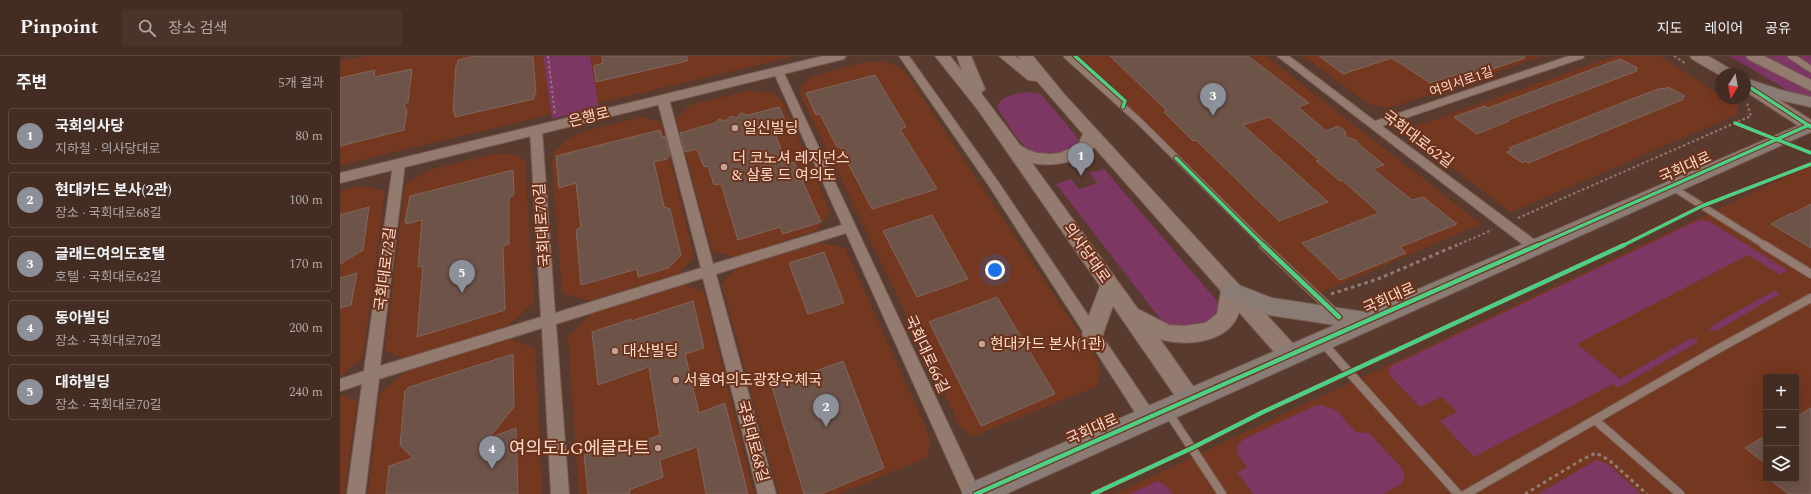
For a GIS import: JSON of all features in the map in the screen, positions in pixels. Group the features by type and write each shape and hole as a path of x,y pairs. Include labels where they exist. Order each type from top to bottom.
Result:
{"main road":[{"name":"의사당대로","path":"942,56 984,107 1190,399"},
{"name":"의사당대로","path":"964,56 984,107"},
{"path":"1006,56 1058,98"},
{"path":"1025,56 1058,98 1290,355"},
{"path":"1697,56 1718,68"},
{"path":"1753,56 1811,86"},
{"path":"1751,85 1776,94 1811,102"},
{"path":"1751,87 1810,126"},
{"name":"국회대로","path":"976,494 1671,186 1810,126"},
{"path":"1013,148 1024,156 1036,160 1051,160 1066,157 1078,152 1086,146 1091,134"},
{"path":"1093,334 1110,286"},
{"path":"1231,290 1269,306 1367,321"},
{"path":"1130,314 1165,332 1186,335 1209,331 1220,327 1228,315 1231,304 1231,290"}],"street":[{"name":"은행로","path":"340,178 839,56"},
{"path":"904,56 993,183 1093,334 1157,414"},
{"name":"국회대로62길","path":"1282,56 1535,247"},
{"name":"여의서로1길","path":"1374,125 1580,56"},
{"name":"국회대로66길","path":"778,71 972,494"},
{"name":"국회대로68길","path":"663,99 767,494"},
{"name":"국회대로70길","path":"536,130 560,494"},
{"name":"국회대로72길","path":"356,494 399,164"},
{"path":"340,385 850,227"}],"lane":[{"path":"1067,56 1138,120 1230,213 1339,317"},
{"path":"1791,56 1811,69"},
{"path":"1671,186 1811,274"},
{"path":"1466,494 1811,298"},
{"path":"1321,341 1458,494"},
{"path":"1157,414 1222,494"},
{"path":"1595,420 1680,494"}],"path":[{"path":"548,56 556,125"},
{"path":"1328,295 1378,279 1751,116 1748,104"},
{"path":"1750,111 1780,107"},
{"path":"1735,123 1742,126"},
{"path":"1525,494 1583,459 1596,453 1609,460 1647,494"}],"shaded area":[{"path":"367,56 795,56 340,165 340,61"},
{"path":"543,56 590,56 599,108 552,119"},
{"path":"1078,56 1266,56 1481,224 1317,294 1307,290 1296,283"},
{"path":"1303,56 1543,56 1389,108 1370,105"},
{"path":"1615,56 1660,56 1715,92 1715,104 1734,104 1738,107 1738,114 1511,212 1414,139 1411,134 1414,127"},
{"path":"1729,56 1811,56 1811,104 1751,68"},
{"path":"864,62 884,62 897,66 905,72 1097,360 1100,372 1097,386 974,436 968,434 960,426 800,94 802,85 814,76"},
{"path":"750,91 770,93 777,96 783,102 830,212 816,231 734,257 712,251 676,118 692,104"},
{"path":"1027,92 1041,94 1077,137 1080,144 1078,146 1057,154 1041,156 1035,154 1021,142 1002,116 997,106 1006,97"},
{"path":"641,117 661,122 694,257 680,273 589,301 562,293 552,162 554,152 568,139 586,131"},
{"path":"504,153 519,156 525,161 534,302 508,326 405,358 385,351 405,185 429,170 489,155"},
{"path":"1811,165 1811,494 1114,494 1401,359"},
{"path":"1104,169 1217,301 1217,313 1209,321 1197,325 1179,327 1161,320 1056,184 1071,179 1079,189 1097,183 1089,173"},
{"path":"363,186 385,191 363,357 340,376 340,191"},
{"path":"1699,220 1709,221 1787,270 1780,275 1748,255 1577,344 1620,379 1691,338 1698,340 1698,342 1618,388 1613,384 1474,457 1440,421 1457,412 1442,397 1420,407 1389,373 1389,368 1393,365"},
{"path":"817,242 845,248 925,426 930,440 928,457 839,494 779,494 722,284 737,267"},
{"path":"683,285 704,291 754,494 579,494 568,337 592,313"},
{"path":"1775,290 1780,294 1716,331 1710,330 1710,327"},
{"path":"509,339 535,348 542,494 368,494 380,393 405,372"},
{"path":"340,395 357,401 344,494 340,494"},
{"path":"1321,405 1336,410 1356,432 1369,433 1400,466 1404,474 1404,481 1400,485 1383,494 1253,494 1237,472 1247,467 1238,453 1237,449 1240,443 1244,439 1314,406"},
{"path":"1596,460 1608,464 1641,494 1538,494"},
{"path":"1158,481 1166,486 1173,494 1129,494"}],"building":[{"path":"475,56 533,56 536,94 534,94 534,99 455,117 455,112 453,112 456,65 458,60"},
{"path":"602,56 687,56 687,61 596,82 594,66 603,63"},
{"path":"1110,56 1248,56 1309,103 1298,107 1326,131 1338,126 1345,131 1346,137 1356,140 1384,165 1373,169 1412,200 1423,197 1457,224 1400,247 1406,253 1340,280 1302,243 1379,213 1342,180 1340,181 1316,161 1319,160 1269,117 1243,125 1328,202 1279,221 1196,140 1193,141 1164,112 1167,111"},
{"path":"1319,56 1524,56 1525,58 1481,73 1467,76 1461,73 1430,83 1392,58 1343,74"},
{"path":"1620,59 1638,68 1635,69 1637,71 1508,120 1509,121 1477,134 1454,117 1485,106 1488,108"},
{"path":"412,69 408,102 404,106 407,110 404,130 340,146 340,78 375,70 374,77"},
{"path":"875,75 906,127 900,129 937,189 872,209 839,146 837,147 820,114 816,115 806,93"},
{"path":"1668,87 1685,96 1682,97 1684,99 1528,163 1526,161 1523,163 1506,152 1512,150 1509,148 1629,100 1661,88 1664,89"},
{"path":"779,107 787,125 773,129 787,164 794,162 821,222 783,234 780,227 738,240 721,184 714,185 708,166 704,167 697,149 685,152 680,133 715,123 719,119 726,121 730,116 737,118 741,113 748,115"},
{"path":"660,130 662,137 665,136 670,156 667,157 667,159 654,162 664,207 670,209 681,255 668,268 638,277 637,269 581,285 576,230 581,227 576,183 559,188 556,156"},
{"path":"513,170 514,193 513,196 509,197 509,244 503,246 505,310 417,337 423,266 418,267 422,220 406,224 407,221 405,222 410,196"},
{"path":"1811,204 1811,248 1771,224 1791,213 1792,214"},
{"path":"369,207 363,250 340,264 340,215"},
{"path":"932,215 968,279 917,297 883,231"},
{"path":"824,252 844,303 808,314 789,263"},
{"path":"357,273 351,305 340,308 340,278"},
{"name":"현대카드 본사(1관)","path":"997,297 1055,394 981,426 929,322"},
{"path":"693,301 704,348 685,354 699,413 725,403 748,494 706,494 697,447 660,460 663,477 629,490 630,494 588,494 584,455 616,444 616,448 622,445 622,449 660,435 649,367 598,385 592,332"},
{"path":"513,354 514,407 489,438 516,428 518,494 386,494 389,466 413,458 400,445 405,391 409,387"},
{"path":"843,361 884,468 821,494 804,494 772,387"},
{"path":"1811,408 1811,494 1788,494 1773,482 1799,482 1799,415"},
{"path":"1763,437 1763,462 1745,448"}],"cycle path":[{"path":"1075,56 1125,101 1123,107"},
{"path":"1751,88 1811,127"},
{"path":"1735,123 1811,153"},
{"path":"976,494 1809,125"},
{"path":"1176,158 1230,213 1339,317"},
{"path":"1093,494 1192,448 1263,412 1620,247 1702,206 1811,164"}],"place":[{"name":"글래드여의도호텔","path":"1213,116"},
{"name":"일신빌딩","path":"735,128"},
{"name":"더 코노셔 레지던스 & 살롱 드 여의도","path":"724,167"},
{"name":"국회의사당","path":"1081,176"},
{"name":"대하빌딩","path":"462,293"},
{"name":"현대카드 본사(1관)","path":"982,344"},
{"name":"대산빌딩","path":"615,351"},
{"name":"서울여의도광장우체국","path":"676,380"},
{"name":"현대카드 본사(2관)","path":"826,427"},
{"name":"여의도LG에클라트","path":"658,448"},
{"name":"동아빌딩","path":"492,469"}]}
